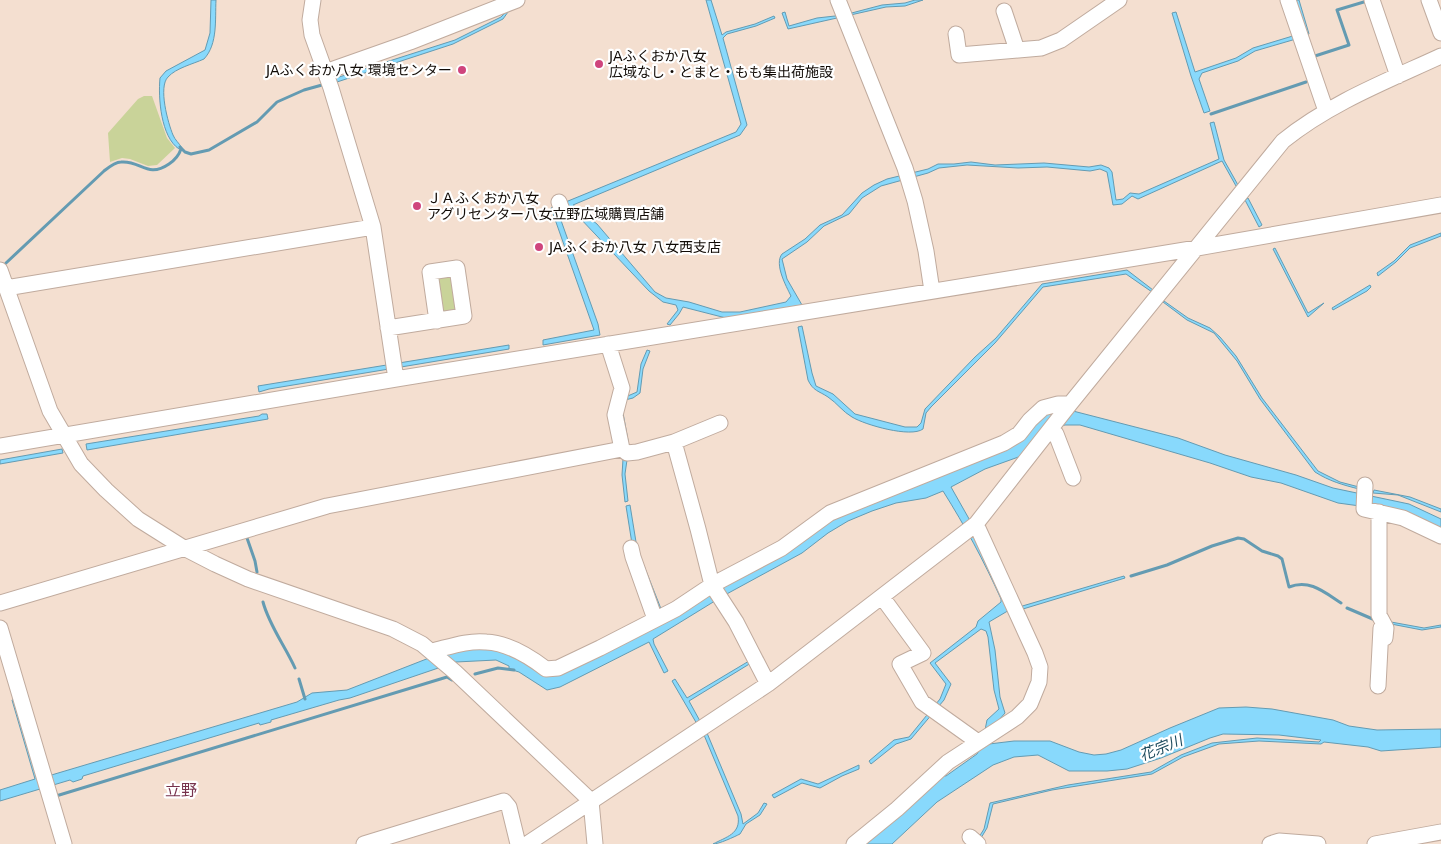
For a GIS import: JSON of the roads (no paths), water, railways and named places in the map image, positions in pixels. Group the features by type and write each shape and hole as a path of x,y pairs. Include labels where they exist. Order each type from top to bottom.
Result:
{"street":[{"path":"313,0 310,20 312,35 373,227 396,379"},
{"path":"956,34 959,55 1015,45 1041,48 1062,40 1119,0"},
{"path":"1288,0 1326,111"},
{"path":"1372,0 1398,76"},
{"path":"1429,0 1441,33"},
{"path":"325,72 410,42 513,2"},
{"path":"840,4 907,176 926,251 932,292"},
{"path":"1004,11 1015,45"},
{"path":"527,844 768,684 976,524 1070,404 1283,141 1326,111 1441,56"},
{"path":"0,446 1197,248 1441,205"},
{"path":"6,288 373,227"},
{"path":"0,270 50,411 82,464 106,490 138,518 184,548 248,579 393,629 432,651 591,801 595,844"},
{"path":"388,328 437,321"},
{"path":"608,344 622,388 615,415 622,449 627,453 674,442 720,423"},
{"path":"432,651 463,643 485,642 529,656 546,669 558,668 676,609 712,585 782,548 830,512 1004,443 1019,434 1043,408 1058,404 1070,404"},
{"path":"1049,432 1056,434 1073,478"},
{"path":"674,442 712,585 736,622 768,684"},
{"path":"0,603 327,506 622,449"},
{"path":"1378,686 1380,628 1384,631 1379,615 1368,499 1441,536"},
{"path":"854,844 948,762 1017,717 1030,704 1039,682 1040,667 976,524"},
{"path":"631,548 655,619"},
{"path":"882,598 922,653 900,664 922,702 978,742"},
{"path":"0,628 64,844"},
{"path":"364,844 504,802 509,807 518,844"},
{"path":"1375,844 1441,832"},
{"path":"1270,844 1279,841 1318,844"}],"water":[{"path":"211,0 216,0 212,46 204,59 175,71 165,82 164,97 167,114 173,135 182,148 179,149 168,136 162,116 160,78 166,71 205,50 210,33"},
{"path":"706,0 711,0 722,35 774,16 775,18 756,26 727,34 723,38 747,125 740,135 573,205 597,224 655,292 666,298 689,302 722,312 740,312 786,302 791,296 780,269 779,263 782,254 805,239 820,225 842,215 862,193 874,185 887,179 928,169 938,164 971,162 995,165 1044,163 1089,167 1101,165 1109,168 1112,172 1116,200 1123,199 1130,193 1139,194 1219,159 1210,123 1214,122 1224,160 1238,185 1236,186 1222,161 1138,199 1132,196 1122,204 1113,205 1107,172 1100,169 1090,171 1047,167 1018,168 967,165 939,168 928,173 881,186 862,198 849,214 824,226 807,242 782,259 787,279 802,305 726,318 683,307 670,325 667,324 678,310 676,305 663,302 649,291 578,216 567,207 558,212 598,324 600,335 543,345 543,340 594,330 551,208 736,132 741,124"},
{"path":"923,0 905,6 886,7 788,29 782,13 785,12 789,26 817,18 844,15 882,5"},
{"path":"1295,0 1299,0 1309,34 1255,51 1238,61 1202,73 1199,79 1210,111 1204,113 1172,13 1176,12 1195,72 1236,58 1253,48 1296,35"},
{"path":"513,5 503,19 453,44 337,82 336,78 455,40 501,17"},
{"path":"1248,198 1262,225 1259,227 1245,200"},
{"path":"1441,233 1441,236 1410,248 1378,276 1377,273 1394,261 1410,245"},
{"path":"1275,248 1308,313 1324,303 1308,317 1273,249"},
{"path":"1127,270 1153,290 1152,292 1126,274 1043,287 995,343 931,407 926,413 923,429 909,432 899,431 877,427 858,420 849,415 831,399 814,389 808,380 798,327 802,326 816,386 833,394 855,414 905,427 917,427 921,423 925,409 996,338 1042,284"},
{"path":"1370,285 1371,287 1367,291 1333,310 1332,308"},
{"path":"1164,301 1188,318 1210,328 1220,337 1236,356 1262,398 1318,471 1340,482 1359,487 1359,489 1336,482 1315,472 1260,399 1237,361 1214,333 1187,320"},
{"path":"509,345 509,349 259,392 258,386"},
{"path":"647,350 650,351 643,369 640,393 633,398 625,400 623,413 629,446 620,416 623,398 637,392 641,364"},
{"name":"花宗川","path":"1056,410 1073,411 1178,438 1225,455 1296,475 1333,488 1409,504 1441,519 1441,534 1360,506 1338,503 1281,483 1251,477 1080,425 1057,427 1024,455 985,469 951,487 1019,607 1124,576 1125,578 1023,609 1011,609 989,622 995,650 1000,697 1005,713 992,728 989,744 1014,741 1050,741 1079,752 1094,755 1106,754 1121,750 1219,708 1246,707 1272,709 1333,720 1349,726 1377,730 1441,729 1441,747 1381,751 1368,747 1324,742 1321,744 1259,741 1219,744 1183,757 1152,774 1052,790 993,804 987,828 981,838 979,837 984,829 990,803 1068,785 1151,772 1181,755 1212,743 1257,738 1319,742 1321,740 1279,735 1223,734 1127,769 1107,771 1069,771 1038,755 1014,757 993,765 937,802 892,844 862,844 940,775 946,776 977,754 982,745 987,720 999,709 994,690 988,637 986,631 981,629 935,663 951,684 944,700 911,739 896,744 871,764 869,761 894,740 909,737 940,699 946,684 930,663 976,627 978,621 1001,602 981,557 943,491 926,498 896,503 848,521 828,533 802,553 723,596 653,639 668,671 664,673 649,642 560,687 547,690 496,660 456,662 350,698 271,720 271,722 260,725 259,723 83,776 82,779 73,782 70,780 0,801 0,790 35,779 12,700 14,699 38,779 297,702 312,693 347,690 429,658 472,647 498,648 544,672 661,621 633,550 626,506 630,505 637,548 665,619 811,529 922,478"},
{"path":"267,414 268,419 87,450 86,444"},
{"path":"62,449 63,453 0,464 0,460"},
{"path":"623,459 627,460 625,474 628,501 625,502 622,475"},
{"path":"1374,490 1410,497 1441,509 1441,512 1398,495 1373,493"},
{"path":"1391,622 1424,628 1441,625 1441,627 1422,630 1391,624"},
{"path":"749,661 751,663 689,701 700,721 697,724 672,681 675,679 687,698"},
{"path":"707,733 741,814 743,824 758,813 764,803 767,804 760,815 746,824 740,834 723,842 713,844 735,831 738,816 704,735"},
{"path":"859,765 859,769 820,788 802,783 774,798 772,795 801,779 818,784"}],"waterway":[{"path":"1314,58 1315,56 1349,45 1337,10 1367,1"},
{"path":"1211,114 1306,82"},
{"path":"180,147 185,152 191,154 209,150 257,122 277,102 304,90 322,85"},
{"path":"6,263 112,165 119,162 128,162 155,170 171,162 181,149"},
{"path":"247,538 257,572"},
{"path":"1131,576 1167,565 1212,546 1238,538 1244,539 1262,551 1282,559 1289,587 1297,585 1310,586 1323,591 1341,603"},
{"path":"263,602 273,627 295,668"},
{"path":"1347,608 1375,620"},
{"path":"475,674 498,668 514,670"},
{"path":"56,796 447,677 452,680"},
{"path":"299,679 305,699"}],"place":[{"name":"JAふくおか八女 広域なし・とまと・もも集出荷施設","path":"599,64"},
{"name":"JAふくおか八女 環境センター","path":"462,70"},
{"name":"ＪＡふくおか八女 アグリセンター八女立野広域購買店舗","path":"417,206"},
{"name":"JAふくおか八女 八女西支店","path":"539,247"}],"district":[{"name":"立野","path":"181,790"}]}
